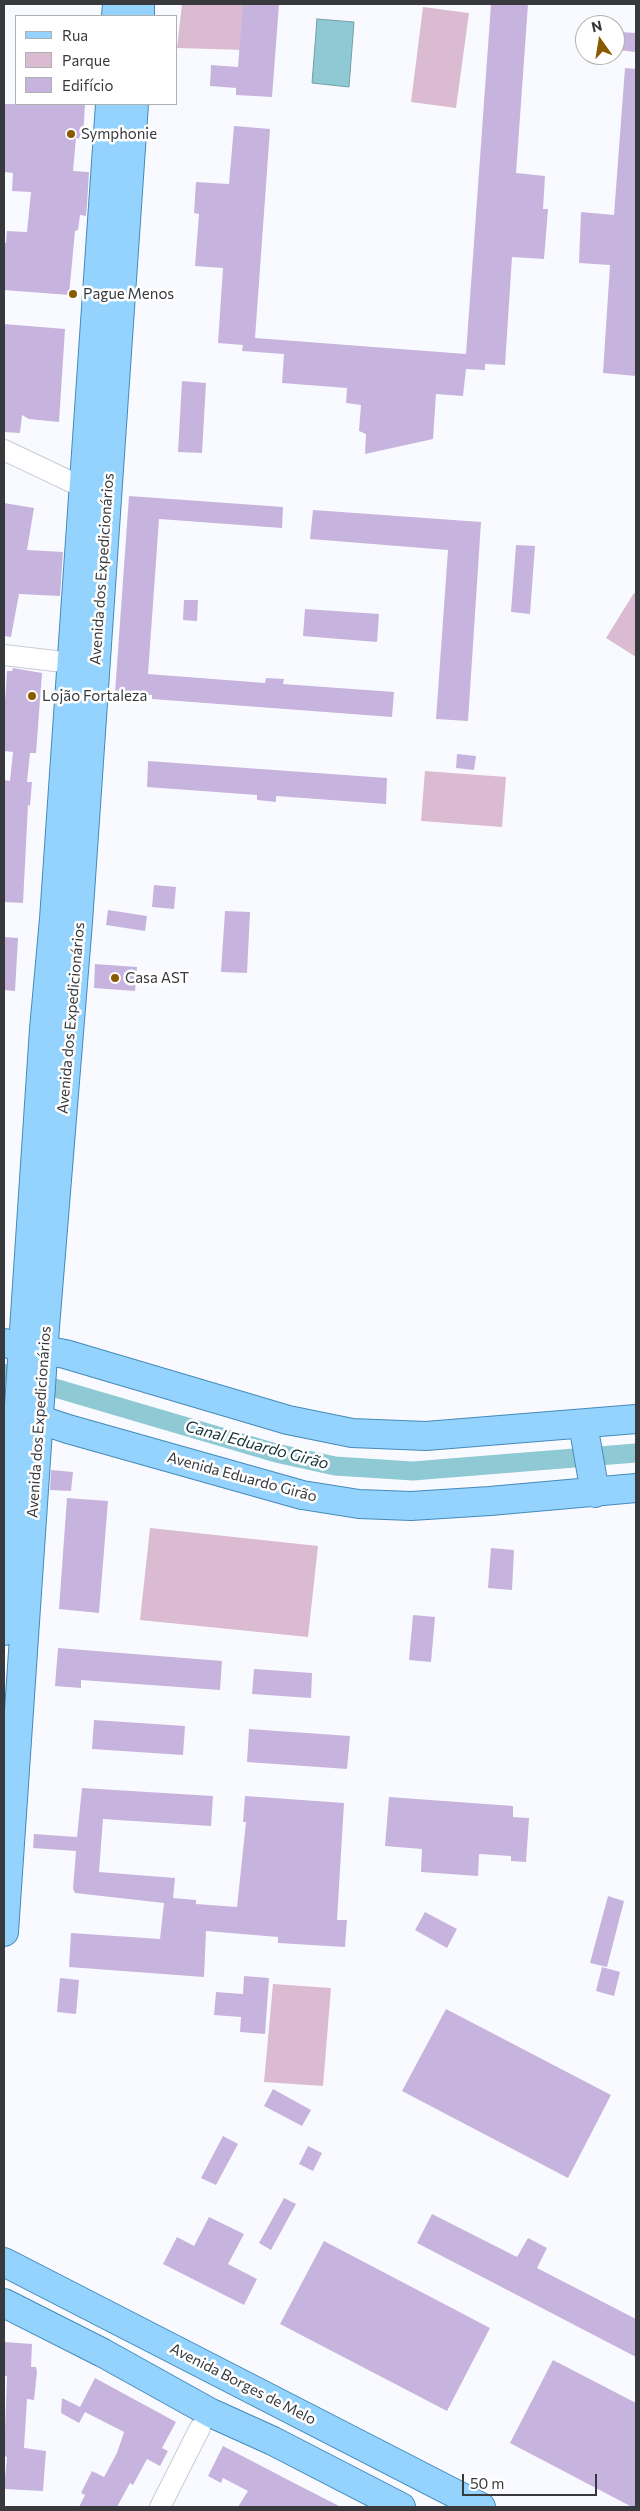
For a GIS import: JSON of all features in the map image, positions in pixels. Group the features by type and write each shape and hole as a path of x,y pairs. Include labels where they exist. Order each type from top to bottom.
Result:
{"main road":[{"name":"Avenida dos Expedicionários","path":"66,920 72,663 110,105"},
{"name":"Avenida dos Expedicionários","path":"4,1932 27,1354 66,920 134,105"},
{"path":"27,1354 65,1354 288,1420 352,1433 426,1436 584,1429 636,1419"},
{"name":"Avenida dos Expedicionários","path":"4,1631 25,1406"},
{"name":"Avenida Eduardo Girão","path":"25,1406 302,1495 359,1504 418,1505 594,1487 636,1488"},
{"path":"584,1429 594,1487"},
{"name":"Avenida Borges de Melo","path":"4,2262 481,2507"},
{"path":"4,2303 103,2352 211,2413 327,2468 401,2507"},
{"path":"327,2468 341,2434"}],"street":[{"path":"4,450 84,488"},
{"path":"4,655 72,663"},
{"path":"160,2507 200,2428"}],"green space":[{"path":"182,4 249,4 245,50 178,48"},
{"path":"423,7 469,13 456,108 411,102"},
{"path":"634,593 636,594 636,657 606,638"},
{"path":"425,771 506,777 502,827 421,821"},
{"path":"150,1528 318,1546 308,1637 140,1620"},
{"path":"273,1984 331,1988 323,2086 264,2082"}],"water":[{"path":"317,19 354,22 349,87 312,83"}],"building":[{"path":"243,4 279,4 272,97 236,95 236,88 210,86 211,65 238,67"},
{"path":"491,4 528,4 516,173 545,176 543,209 548,209 544,259 512,257 505,365 485,364 485,370 466,369 463,396 436,394 433,439 365,454 366,434 359,431 361,405 346,403 347,388 282,383 284,354 242,351 243,345 218,343 223,268 195,266 199,214 194,213 196,182 229,184 234,126 270,129 255,338 466,354"},
{"path":"625,32 636,33 636,52 625,51"},
{"path":"625,68 636,69 636,376 603,373 610,265 579,263 581,212 614,215"},
{"path":"4,104 85,105 83,139 76,138 73,171 89,172 87,205 86,216 80,215 78,230 75,231 69,295 4,290 4,243 6,243 7,231 27,232 31,192 12,191 13,173 4,172"},
{"path":"4,324 65,329 59,422 29,419 22,415 20,433 4,432"},
{"path":"182,381 206,383 202,453 178,452"},
{"path":"129,496 283,507 282,528 159,519 148,674 265,683 266,678 284,679 283,684 394,692 392,717 152,699 152,695 115,693"},
{"path":"4,503 34,508 27,550 63,552 60,596 19,594 11,637 4,636"},
{"path":"313,510 481,522 468,721 436,719 448,550 310,539"},
{"path":"516,545 535,546 530,614 511,612"},
{"path":"184,600 198,600 197,621 183,620"},
{"path":"305,609 379,614 377,642 303,636"},
{"path":"13,668 42,673 36,753 30,753 27,782 32,782 30,806 28,805 23,903 4,902 4,780 10,781 13,752 4,751 4,716 7,671 12,671"},
{"path":"457,754 476,756 474,770 456,768"},
{"path":"148,761 387,778 386,804 276,796 276,802 257,800 257,795 147,787"},
{"path":"154,885 176,887 174,909 152,907"},
{"path":"108,910 147,916 145,931 106,925"},
{"path":"225,911 250,912 247,973 221,972"},
{"path":"4,937 18,938 15,991 4,990"},
{"name":"Casa AST","path":"95,964 137,967 135,991 94,988"},
{"path":"51,1470 73,1472 71,1491 50,1490"},
{"path":"67,1498 108,1501 99,1613 59,1609"},
{"path":"491,1548 514,1550 512,1590 488,1588"},
{"path":"413,1615 435,1617 431,1662 409,1660"},
{"path":"58,1648 222,1661 220,1690 81,1680 81,1688 55,1686"},
{"path":"254,1669 312,1673 311,1698 252,1694"},
{"path":"94,1720 185,1726 183,1755 92,1749"},
{"path":"249,1729 350,1736 347,1769 247,1762"},
{"path":"82,1788 213,1796 211,1826 103,1819 99,1872 175,1878 173,1898 196,1900 196,1904 237,1907 246,1822 243,1822 245,1796 344,1803 337,1920 347,1920 345,1947 278,1943 278,1937 206,1931 204,1977 69,1967 71,1933 160,1939 164,1903 75,1893 73,1889 76,1851 33,1848 34,1834 77,1837"},
{"path":"389,1797 513,1806 513,1817 529,1818 526,1862 511,1861 511,1856 479,1854 478,1876 421,1872 422,1849 385,1846"},
{"path":"608,1896 624,1901 607,1967 590,1963"},
{"path":"425,1912 457,1929 447,1948 415,1930"},
{"path":"602,1967 620,1972 614,1996 596,1991"},
{"path":"244,1976 269,1978 265,2034 240,2032 241,2017 214,2015 216,1992 243,1994"},
{"path":"60,1978 79,1980 76,2014 57,2012"},
{"path":"446,2009 611,2095 568,2178 402,2091"},
{"path":"273,2089 311,2110 302,2126 264,2106"},
{"path":"223,2136 238,2144 216,2185 201,2178"},
{"path":"308,2146 322,2153 313,2171 299,2164"},
{"path":"284,2198 296,2204 271,2250 259,2243"},
{"path":"432,2214 517,2257 528,2238 547,2248 537,2268 636,2319 636,2357 417,2243"},
{"path":"209,2217 244,2234 228,2264 257,2279 244,2305 163,2264 177,2237 194,2246"},
{"path":"324,2241 490,2328 447,2411 280,2324"},
{"path":"4,2342 32,2344 31,2367 36,2367 37,2372 34,2400 27,2399 24,2448 46,2451 43,2491 4,2489 7,2457 4,2456 7,2376 4,2376"},
{"path":"553,2360 636,2403 636,2507 632,2507 510,2443"},
{"path":"95,2378 176,2422 162,2448 168,2451 160,2466 147,2459 133,2485 130,2483 117,2507 79,2507 85,2495 81,2493 92,2471 104,2477 117,2453 124,2432 85,2412 79,2423 61,2413 62,2398 80,2407"},
{"path":"223,2446 341,2507 238,2507 248,2491 223,2478 221,2483 208,2476"}],"waterway":[{"name":"Canal Eduardo Girão","path":"4,1373 276,1453 335,1466 413,1471 636,1453"}],"place":[{"name":"Symphonie","path":"71,134"},
{"name":"Pague Menos","path":"73,294"},
{"name":"Lojão Fortaleza","path":"32,696"},
{"name":"Casa AST","path":"115,978"}]}
